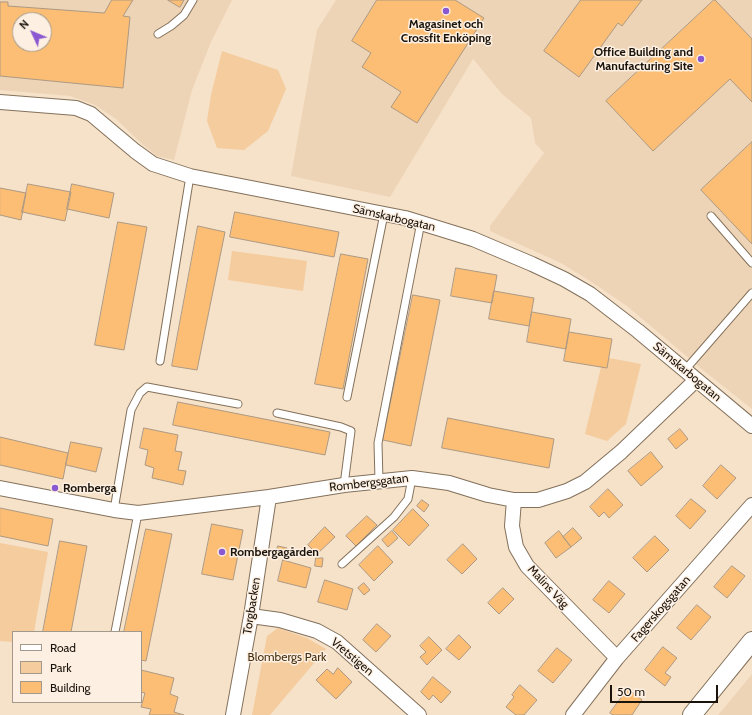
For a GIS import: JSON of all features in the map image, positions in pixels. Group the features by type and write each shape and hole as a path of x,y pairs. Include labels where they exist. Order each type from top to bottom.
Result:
{"street":[{"name":"Sämskarbogatan","path":"0,102 76,108 91,114 153,164 190,176 421,222 473,239 564,279 590,294 638,331 752,426"},
{"name":"Rombergsgatan","path":"0,488 114,510 138,513 269,497 344,485 412,478 449,483 488,495 514,500 538,500 567,491 585,482 621,452 696,380"},
{"name":"Torgbacken","path":"233,715 269,497"},
{"name":"Malins Väg","path":"514,500 512,526 516,547 527,566 617,658"},
{"name":"Fagerskogsgatan","path":"573,715 617,658 752,505"},
{"name":"Vretstigen","path":"250,616 280,620 317,631 337,642 419,715"},
{"path":"692,715 752,641"}],"lane":[{"path":"158,34 171,26 184,14 193,0"},
{"path":"160,361 190,176"},
{"path":"347,397 384,214"},
{"path":"711,216 752,263"},
{"path":"379,481 378,443 421,222"},
{"path":"685,370 752,294"},
{"path":"114,510 131,410 140,393 147,387 238,404"},
{"path":"277,413 341,427 351,431 344,485"},
{"path":"342,564 394,517 408,499 412,478"},
{"path":"115,631 138,513"}],"shaded area":[{"path":"0,0 232,0 211,42 192,90 174,160 157,156 116,119 95,105 70,96 0,90"},
{"path":"336,0 752,0 752,409 627,306 561,263 490,231 490,226 544,153 535,143 531,118 502,94 473,59 390,197 291,176 317,30"},
{"path":"752,674 752,715 718,715 739,690"}],"green space":[{"path":"222,51 278,70 286,89 268,131 244,150 217,148 207,121 211,95"},
{"path":"232,251 307,261 303,291 228,280"},
{"path":"609,358 641,364 626,424 607,441 585,434 601,367 607,368"},
{"path":"0,543 48,552 34,631 12,631 12,642 0,641"},
{"name":"Blombergs Park","path":"278,628 307,638 326,649 270,715 252,715 267,636"}],"building":[{"path":"112,0 133,0 123,16 130,17 123,88 0,76 0,2 8,2 8,6 104,13"},
{"path":"168,0 184,0 180,7"},
{"path":"377,0 455,0 484,18 417,123 391,107 401,92 362,67 371,53 352,41"},
{"path":"581,0 642,0 622,26 618,23 579,77 544,51"},
{"name":"Office Building and Manufacturing Site","path":"714,0 752,39 752,102 730,79 653,151 606,101"},
{"path":"752,142 752,244 701,190"},
{"path":"28,184 71,192 65,221 22,212"},
{"path":"72,184 114,193 109,218 67,209"},
{"path":"0,188 26,193 21,220 0,215"},
{"path":"235,212 339,232 334,257 230,237"},
{"path":"118,222 147,227 124,350 95,345"},
{"path":"198,226 225,232 197,370 172,366"},
{"path":"341,254 368,259 343,389 315,384"},
{"path":"456,268 497,275 492,303 451,296"},
{"path":"494,291 534,298 529,326 489,319"},
{"path":"413,295 440,300 411,446 383,440"},
{"path":"532,312 571,319 566,349 527,342"},
{"path":"569,332 612,339 607,368 564,361"},
{"path":"178,402 330,432 325,455 173,425"},
{"path":"448,418 554,439 549,468 442,448"},
{"path":"144,428 178,435 175,451 182,452 178,470 186,471 183,485 152,478 154,468 145,465 148,450 140,448"},
{"path":"680,429 688,439 676,449 668,439"},
{"path":"0,437 68,453 63,479 0,465"},
{"path":"71,442 102,448 96,472 66,465"},
{"path":"651,452 663,467 641,486 628,471"},
{"path":"721,465 736,478 717,499 703,486"},
{"path":"608,489 623,505 609,518 604,512 599,517 590,507"},
{"path":"691,499 706,511 690,529 676,516"},
{"path":"422,500 429,505 424,512 417,506"},
{"path":"0,508 53,519 48,546 0,536"},
{"path":"413,509 429,525 409,546 393,530"},
{"path":"367,516 377,525 356,546 346,536"},
{"name":"Rombergagården","path":"212,524 243,530 233,580 202,574"},
{"path":"325,527 335,537 317,554 308,545"},
{"path":"573,528 582,538 571,547 563,537"},
{"path":"146,529 172,534 146,661 142,660 142,631 124,631"},
{"path":"392,531 398,538 388,547 382,540"},
{"path":"559,531 571,547 556,558 545,543"},
{"path":"655,536 669,550 647,572 633,558"},
{"path":"60,541 87,546 71,631 43,631"},
{"path":"463,544 477,559 462,574 447,560"},
{"path":"278,546 287,548 284,556 276,554"},
{"path":"378,546 393,562 374,581 359,565"},
{"path":"316,558 323,558 322,567 315,566"},
{"path":"283,560 311,568 306,588 278,581"},
{"path":"732,566 745,576 727,598 714,587"},
{"path":"325,580 353,589 347,610 318,602"},
{"path":"609,581 625,594 609,613 593,600"},
{"path":"364,583 370,590 364,595 358,588"},
{"path":"503,588 514,599 499,614 488,603"},
{"path":"697,605 711,617 691,640 677,628"},
{"path":"377,624 391,636 376,652 363,640"},
{"path":"459,635 471,647 459,660 446,649"},
{"path":"429,637 442,650 427,665 420,657 426,652 420,646"},
{"path":"663,647 677,658 665,673 671,677 665,686 645,670"},
{"path":"557,648 572,660 553,683 538,671"},
{"path":"338,668 352,682 336,699 316,680 327,669 333,674"},
{"path":"142,670 174,678 170,694 178,697 174,712 184,715 149,715 151,709 141,707 145,693 142,692"},
{"path":"433,677 451,692 441,703 433,695 429,700 421,692"},
{"path":"520,685 537,700 524,715 516,715 506,707 514,697 512,695"},
{"path":"628,689 642,700 632,715 613,715 610,713"}],"place":[{"name":"Magasinet och Crossfit Enköping","path":"446,11"},
{"name":"Office Building and Manufacturing Site","path":"701,59"},
{"name":"Romberga","path":"55,488"},
{"name":"Rombergagården","path":"222,552"}]}
